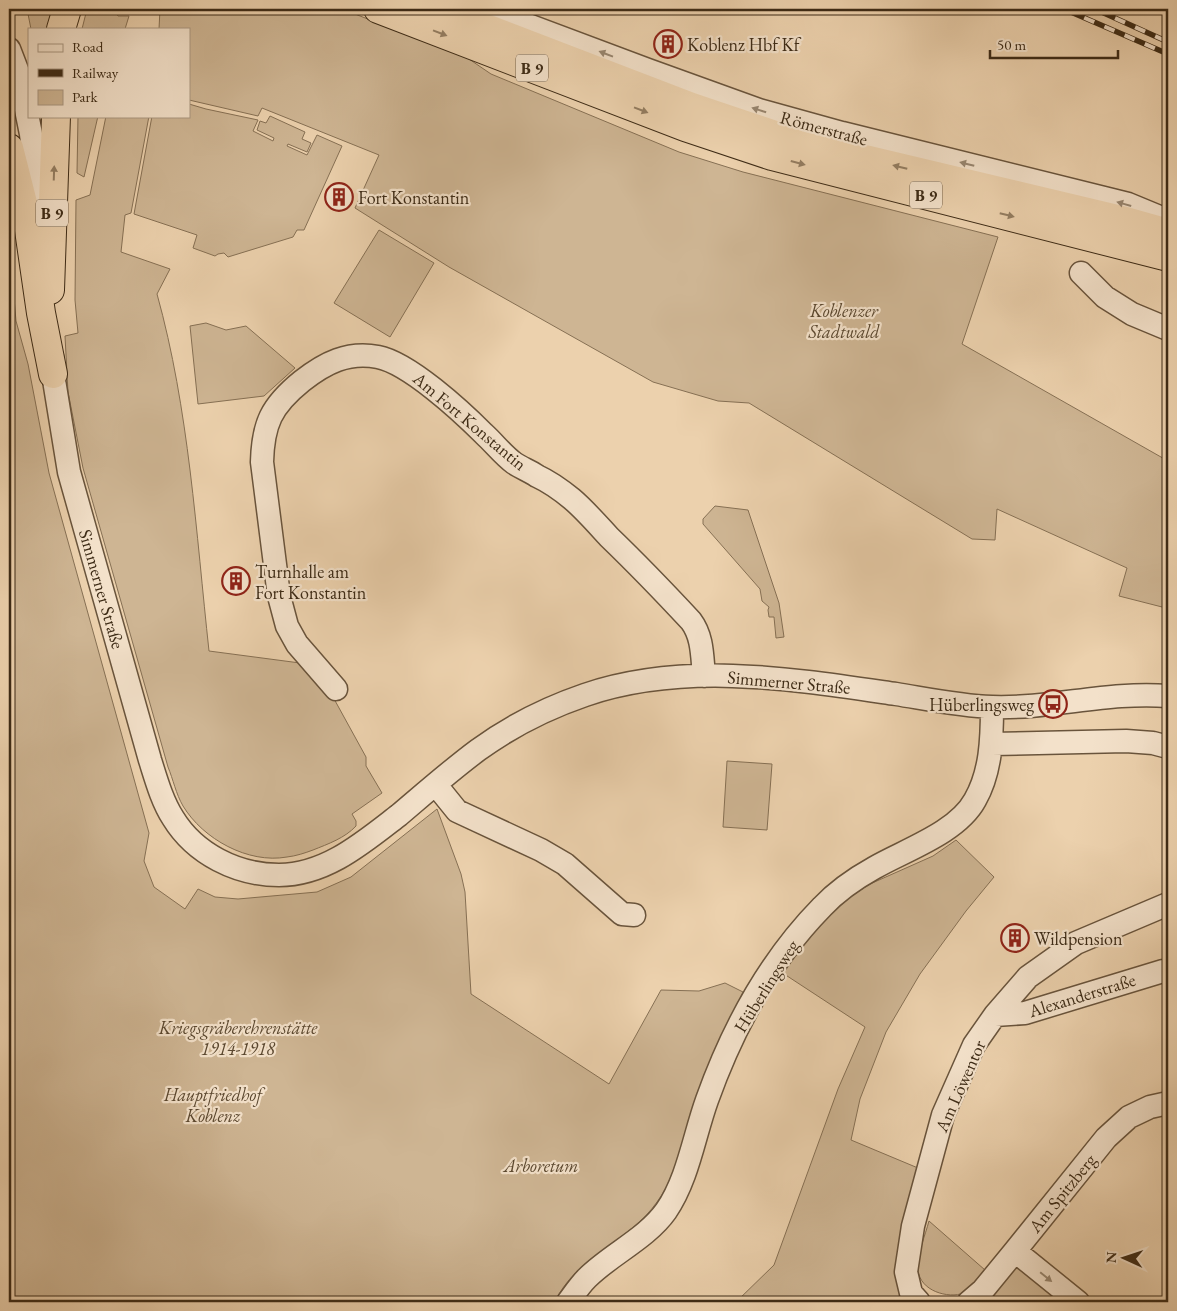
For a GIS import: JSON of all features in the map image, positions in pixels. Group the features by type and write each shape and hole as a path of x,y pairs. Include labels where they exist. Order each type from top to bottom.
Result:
{"highway":[{"path":"61,28 67,9"},
{"name":"B 9","path":"378,9 689,117 778,136 836,152 1122,220 1168,233"},
{"name":"B 9","path":"436,9 689,117 772,156 830,172 1053,226 1168,257"},
{"name":"B 9","path":"49,309 56,118"},
{"path":"9,148 28,223 40,313 53,374"}],"street":[{"name":"Römerstraße","path":"485,9 759,110 842,133 1128,204 1157,216 1168,224"},
{"name":"Simmerner Straße","path":"9,49 20,75 28,118"},
{"name":"Simmerner Straße","path":"28,118 49,309 53,374 69,472 150,760 161,792 173,818 191,840 214,858 238,870 261,874 282,875 311,870 341,857 373,835 477,751 504,732 548,709 587,694 642,681 737,675 806,681 959,704 992,707 1028,706 1146,694 1168,696"},
{"path":"1081,273 1105,298 1132,314 1168,329"},
{"name":"Am Fort Konstantin","path":"336,690 298,644 287,626 279,596 262,462 262,440 268,421 278,404 292,389 312,373 333,361 348,356 362,355 380,357 394,362 410,372 449,402 514,463 550,482 572,500 691,621 701,640 704,676"},
{"name":"Hüberlingsweg","path":"568,1302 587,1278 648,1230 665,1212 679,1185 726,1050 754,997 792,942 822,907 844,888 875,867 928,842 962,817 975,801 988,765 992,744 992,707"},
{"path":"992,744 1126,741 1153,743 1168,747"},
{"path":"436,785 457,811 540,850 565,864 622,914 634,914"},
{"name":"Am Löwentor","path":"919,1302 912,1293 906,1272 915,1217 943,1115 974,1045 995,1015 1028,977 1076,943 1168,904"},
{"name":"Alexanderstraße","path":"995,1015 1025,1013 1168,971"},
{"name":"Am Spitzberg","path":"969,1302 983,1290 1106,1138 1129,1118 1150,1107 1168,1103"},
{"path":"1015,1251 1078,1302"}],"green space":[{"path":"27,9 54,9 49,28 31,28"},
{"path":"87,9 114,9 118,16 129,16 125,28 82,28"},
{"name":"Koblenzer Stadtwald","path":"160,9 342,9 466,57 491,74 679,152 743,172 998,237 962,344 1168,461 1168,600 1166,608 1119,596 1127,568 997,509 995,540 972,539 749,403 718,401 653,382 449,267 355,208 379,155 262,108 258,116 190,100 190,28 159,28"},
{"path":"190,104 258,120 253,131 273,141 274,138 257,130 260,121 266,123 270,116 305,132 302,139 311,143 307,152 288,144 287,146 307,155 317,135 342,146 304,230 297,230 293,237 228,257 224,253 215,256 193,248 197,235 134,214 152,118 190,118"},
{"path":"78,118 98,118 84,177 77,173"},
{"path":"106,118 149,118 131,213 125,215 121,252 170,269 157,294 168,337 184,426 209,651 300,663 333,697 366,757 366,766 382,793 352,814 356,821 356,826 347,834 310,851 287,857 272,858 242,853 214,838 202,829 178,797 83,468 68,392 65,336 78,333 75,300 76,200 90,195"},
{"path":"379,230 434,263 390,337 334,303"},
{"name":"Hauptfriedhof Koblenz","path":"9,240 16,321 28,364 49,473 149,833 144,861 154,887 185,909 198,889 215,897 238,899 317,892 351,877 437,809 461,874 465,892 471,994 609,1084 661,990 699,991 725,983 743,992 714,1060 663,1194 646,1216 576,1273 564,1286 555,1302 9,1302"},
{"path":"206,323 226,330 246,326 295,368 264,396 198,404 190,326"},
{"path":"715,506 748,510 779,603 784,637 776,638 774,617 769,617 769,607 762,601 760,589 703,524 703,519"},
{"path":"727,761 772,764 767,830 723,827"},
{"path":"956,840 994,877 966,911 920,974 886,1032 860,1099 851,1140 918,1168 900,1290 903,1302 736,1302 774,1265 838,1089 865,1027 778,970 845,900 870,884 933,856"},
{"path":"929,1221 985,1270 976,1283 964,1293 950,1295 936,1292 929,1288 920,1277 918,1270 919,1258"},
{"path":"1018,1266 1066,1302 981,1302 1011,1270"}],"railway":[{"path":"1064,9 1168,54"},
{"path":"1095,9 1168,42"}],"place":[{"name":"Koblenz Hbf Kf","path":"668,44"},
{"name":"Fort Konstantin","path":"339,197"},
{"name":"Turnhalle am Fort Konstantin","path":"236,581"},
{"name":"Hüberlingsweg","path":"1053,704"},
{"name":"Wildpension","path":"1015,938"}],"park label":[{"name":"Kriegsgräberehrenstätte 1914-1918","path":"238,1037"},
{"name":"Arboretum","path":"541,1165"}]}
